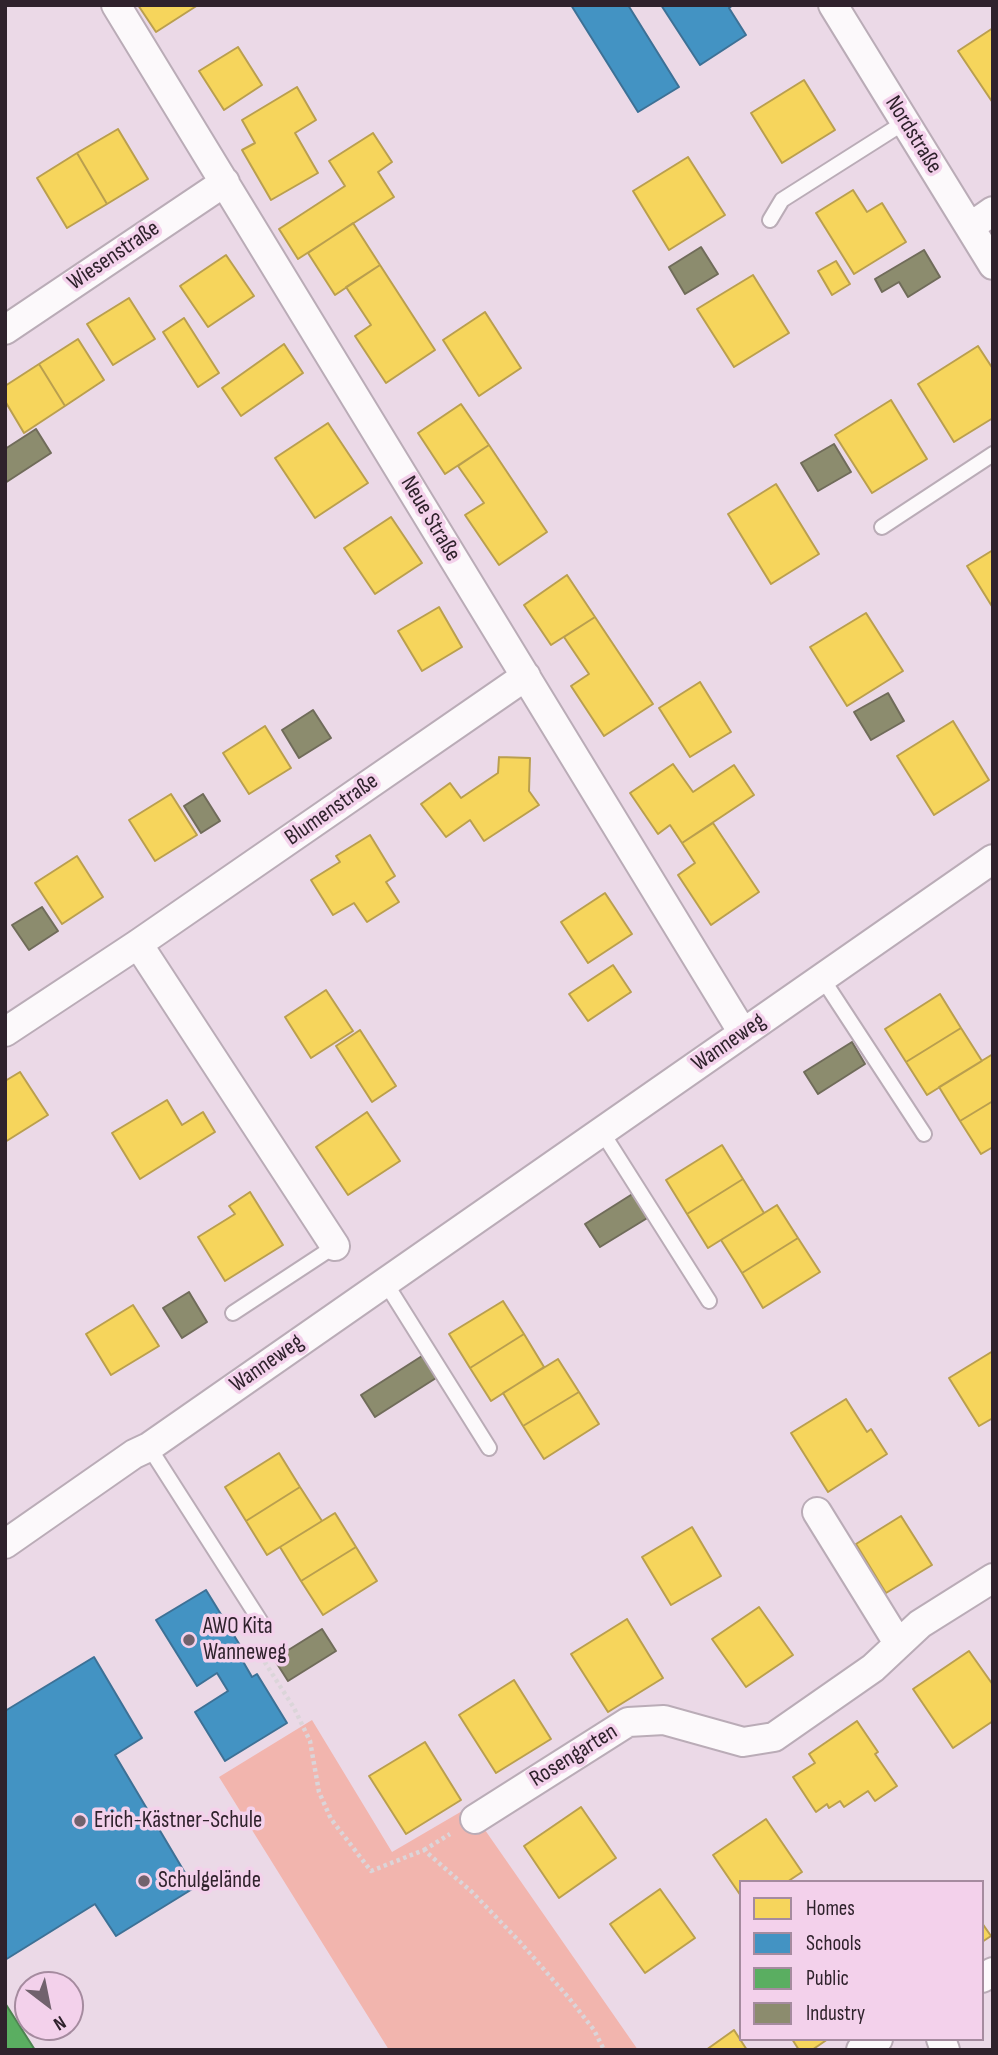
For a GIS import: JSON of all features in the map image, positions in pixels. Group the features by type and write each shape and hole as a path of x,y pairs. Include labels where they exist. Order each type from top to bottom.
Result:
{"street":[{"name":"Neue Straße","path":"116,5 743,1033"},
{"name":"Nordstraße","path":"833,5 993,265"},
{"name":"Wiesenstraße","path":"5,330 225,182"},
{"path":"970,227 993,211"},
{"name":"Blumenstraße","path":"5,1032 138,944 526,676"},
{"name":"Wanneweg","path":"5,1544 134,1454 149,1447 993,859"},
{"path":"138,944 335,1246"},
{"path":"817,1513 898,1643"},
{"name":"Rosengarten","path":"475,1819 628,1722 664,1720 743,1742 774,1737 873,1668 920,1624 993,1578"}],"lane":[{"path":"770,220 782,200 905,122"},
{"path":"882,527 993,454"},
{"path":"822,978 924,1134"},
{"path":"602,1132 709,1301"},
{"path":"233,1312 335,1246"},
{"path":"385,1282 489,1448"},
{"path":"149,1447 264,1627"}],"path":[{"path":"250,1639 294,1708 310,1741 320,1792 331,1819 370,1871 424,1850 472,1892 519,1941 594,2030 604,2050"}],"shaded area":[{"path":"312,1720 392,1852 469,1807 638,2050 389,2050 219,1777"}],"building: Homes":[{"path":"138,5 198,5 156,32"},
{"path":"993,28 993,103 958,51"},
{"path":"238,47 262,85 224,110 199,71"},
{"path":"804,80 835,130 782,163 751,113"},
{"path":"297,87 316,120 295,133 318,173 271,200 242,150 255,143 242,120"},
{"path":"118,129 148,179 107,204 77,153"},
{"path":"373,133 392,162 378,172 394,197 298,259 279,229 345,186 329,161"},
{"path":"77,153 107,204 67,228 37,178"},
{"path":"688,157 725,215 669,250 633,191"},
{"path":"853,190 867,212 882,203 906,242 854,274 816,213"},
{"path":"353,223 380,265 335,295 308,253"},
{"path":"226,255 254,296 208,327 180,286"},
{"path":"836,261 850,284 832,295 818,271"},
{"path":"380,265 435,350 386,383 355,336 371,325 346,287"},
{"path":"753,275 789,333 734,367 697,309"},
{"path":"129,298 155,339 113,365 87,324"},
{"path":"485,312 521,368 479,396 443,340"},
{"path":"184,318 219,373 198,387 163,332"},
{"path":"78,339 104,380 65,406 39,364"},
{"path":"284,344 303,373 241,416 222,388"},
{"path":"978,346 993,369 993,418 954,442 918,384"},
{"path":"39,364 65,406 24,433 5,401 5,386"},
{"path":"891,400 927,459 872,493 835,435"},
{"path":"461,404 489,445 445,474 418,433"},
{"path":"328,423 368,483 315,518 275,458"},
{"path":"489,445 547,532 499,565 465,515 484,503 458,466"},
{"path":"776,484 819,554 771,584 728,514"},
{"path":"391,517 422,563 375,594 344,548"},
{"path":"993,550 993,608 967,566"},
{"path":"567,575 595,617 551,645 524,605"},
{"path":"439,607 462,647 422,671 398,631"},
{"path":"866,613 903,671 847,706 810,647"},
{"path":"595,617 653,704 604,736 571,686 589,674 564,637"},
{"path":"700,682 731,732 690,757 659,708"},
{"path":"953,721 989,780 934,815 897,756"},
{"path":"265,726 291,768 249,794 223,753"},
{"path":"499,757 530,758 529,791 539,805 484,841 470,820 446,837 421,804 450,783 461,798 498,773"},
{"path":"673,764 693,792 734,765 754,795 682,843 670,825 658,834 630,793"},
{"path":"171,794 197,835 155,861 129,820"},
{"path":"713,823 759,892 711,925 678,875 695,863 682,843"},
{"path":"370,835 395,876 386,882 399,902 367,922 354,903 333,915 311,880 340,862 336,856"},
{"path":"77,856 103,897 62,924 35,883"},
{"path":"605,893 632,934 588,963 561,922"},
{"path":"613,965 631,992 588,1021 569,994"},
{"path":"326,990 353,1031 311,1058 285,1017"},
{"path":"940,994 961,1028 906,1062 885,1029"},
{"path":"961,1028 982,1061 927,1095 906,1062"},
{"path":"360,1030 396,1086 372,1102 336,1046"},
{"path":"993,1054 993,1101 960,1121 939,1087"},
{"path":"20,1072 48,1115 5,1142 5,1081"},
{"path":"167,1100 182,1125 203,1112 215,1132 140,1179 112,1133"},
{"path":"993,1101 993,1147 981,1154 960,1121"},
{"path":"367,1112 400,1161 348,1195 316,1147"},
{"path":"722,1145 743,1179 687,1214 666,1180"},
{"path":"743,1179 764,1213 708,1248 687,1214"},
{"path":"250,1192 283,1245 225,1281 198,1237 235,1214 229,1206"},
{"path":"777,1205 798,1238 742,1273 721,1240"},
{"path":"798,1238 820,1272 763,1308 742,1273"},
{"path":"503,1301 524,1334 470,1368 449,1334"},
{"path":"133,1305 159,1346 111,1375 86,1334"},
{"path":"524,1334 544,1367 491,1401 470,1368"},
{"path":"993,1351 993,1418 979,1426 949,1378"},
{"path":"558,1359 579,1392 523,1426 503,1393"},
{"path":"579,1392 599,1424 544,1459 523,1426"},
{"path":"846,1399 867,1432 871,1429 887,1454 828,1492 791,1433"},
{"path":"279,1453 300,1487 246,1521 225,1487"},
{"path":"300,1487 322,1521 267,1555 246,1521"},
{"path":"335,1513 356,1547 301,1581 280,1547"},
{"path":"901,1516 932,1565 886,1593 856,1544"},
{"path":"692,1527 721,1576 671,1605 642,1557"},
{"path":"356,1547 377,1581 323,1615 301,1581"},
{"path":"759,1607 793,1655 746,1687 712,1639"},
{"path":"627,1619 663,1678 608,1712 571,1654"},
{"path":"969,1651 993,1685 993,1721 953,1748 913,1689"},
{"path":"514,1680 551,1739 496,1773 459,1715"},
{"path":"857,1721 897,1786 875,1801 868,1791 844,1807 840,1801 829,1808 827,1804 816,1812 793,1777 815,1763 809,1754"},
{"path":"425,1742 461,1800 406,1834 369,1776"},
{"path":"581,1807 616,1858 559,1898 524,1846"},
{"path":"766,1819 802,1872 790,1880 739,1880 739,1893 713,1855"},
{"path":"660,1889 695,1938 645,1973 610,1924"},
{"path":"984,1926 991,1936 984,1941"},
{"path":"734,2030 747,2050 706,2050"},
{"path":"793,2041 825,2041 812,2050 799,2050"}],"building: Schools":[{"path":"571,5 628,5 679,87 638,112"},
{"path":"661,5 733,5 729,8 746,35 700,65"},
{"path":"206,1590 246,1655 241,1658 252,1677 257,1674 287,1723 225,1761 195,1712 228,1691 217,1673 197,1686 156,1620"},
{"name":"Erich-Kästner-Schule","path":"94,1657 142,1738 115,1755 194,1888 116,1936 95,1904 5,1960 5,1711"}],"building: Public":[{"path":"5,2003 14,2017 14,2041 29,2041 35,2050 5,2050"}],"building: Industry":[{"path":"701,247 718,274 685,294 669,267"},
{"path":"924,250 940,277 908,297 899,282 882,292 875,279"},
{"path":"36,429 51,453 5,483 5,449"},
{"path":"834,444 851,472 818,491 801,463"},
{"path":"888,693 904,721 871,740 854,712"},
{"path":"313,710 331,738 299,758 282,730"},
{"path":"203,794 220,821 201,833 184,806"},
{"path":"42,907 58,931 29,950 12,925"},
{"path":"852,1042 865,1064 818,1094 804,1072"},
{"path":"634,1193 649,1217 600,1247 585,1224"},
{"path":"189,1292 207,1322 182,1338 163,1308"},
{"path":"422,1356 436,1378 375,1417 361,1395"},
{"path":"322,1629 336,1651 288,1681 274,1659"}],"place":[{"name":"AWO Kita Wanneweg","path":"189,1640"},
{"name":"Erich-Kästner-Schule","path":"80,1821"},
{"name":"Schulgelände","path":"144,1881"}]}
